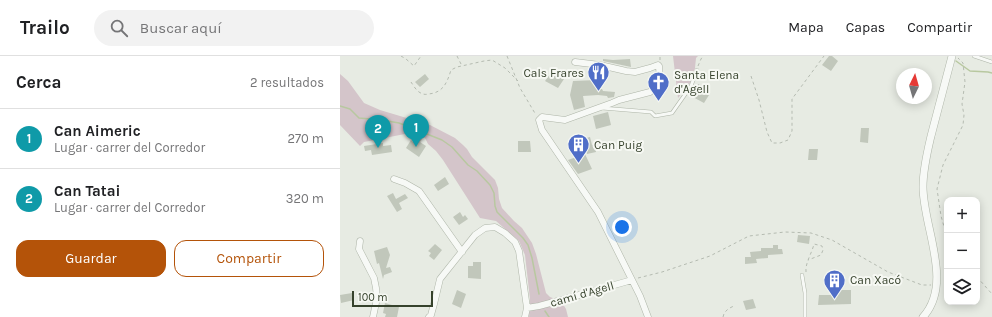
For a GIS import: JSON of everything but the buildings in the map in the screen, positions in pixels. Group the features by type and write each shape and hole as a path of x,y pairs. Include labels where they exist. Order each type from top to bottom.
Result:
{"street":[{"path":"923,317 931,304 935,292 937,268 924,208 924,168 952,56"},
{"path":"575,62 635,72 658,65 659,66 660,82 650,92 619,100 564,120 542,117 539,120 542,130 598,212 640,296 648,317"},
{"path":"394,179 419,191 462,252"},
{"path":"429,317 431,315 440,279 475,235 485,228 495,227 515,242 519,251 527,308 525,317"},
{"path":"360,241 359,249 374,278 376,288 377,298 373,317"},
{"name":"camí d'Agell","path":"527,308 632,280"}],"lane":[{"path":"974,56 992,62"},
{"path":"599,108 651,112 655,116 672,113 691,86 697,70"},
{"path":"802,275 805,293 806,317"}],"path":[{"path":"401,56 414,66 421,56"},
{"path":"457,56 462,66"},
{"path":"507,56 520,88 539,120"},
{"path":"697,70 703,56"},
{"path":"751,76 767,132 772,143 780,144 788,140 792,131 792,99 824,56"},
{"path":"946,233 941,216 937,189 943,165 963,125 964,115 962,104 965,82 963,63 957,56"},
{"path":"411,82 418,92 434,94 446,84 451,70 484,60 492,60 504,68 518,81"},
{"path":"632,280 710,256 749,236 785,232 811,233 832,240 888,272 922,285 936,286"},
{"path":"814,244 822,246 823,250 821,255 808,260 814,244"},
{"path":"980,280 992,294"},
{"path":"722,317 729,308 734,306"}],"shaded area":[{"path":"673,56 698,56 696,58 694,78 678,98"},
{"path":"340,74 348,81 364,103 380,110 430,125 455,138 467,149 472,157 495,180 502,208 522,228 532,243 546,293 550,297 561,301 566,309 568,317 529,317 530,299 525,255 519,241 496,221 480,218 443,160 428,144 425,138 410,133 364,142 360,146 340,125"}],"waterway":[{"path":"956,61 970,71 992,73"},
{"path":"340,106 350,109 359,118 399,123 442,140 452,147 468,165 477,171 490,185 494,193 497,212 528,245 539,294"},
{"path":"545,311 549,317"}],"place":[{"name":"Cals Frares","path":"599,92"},
{"name":"Santa Elena d'Agell","path":"659,102"},
{"name":"Can Aimeric","path":"416,147"},
{"name":"Can Tatai","path":"378,148"},
{"name":"Can Puig","path":"579,164"},
{"name":"Can Xacó","path":"835,300"}]}
